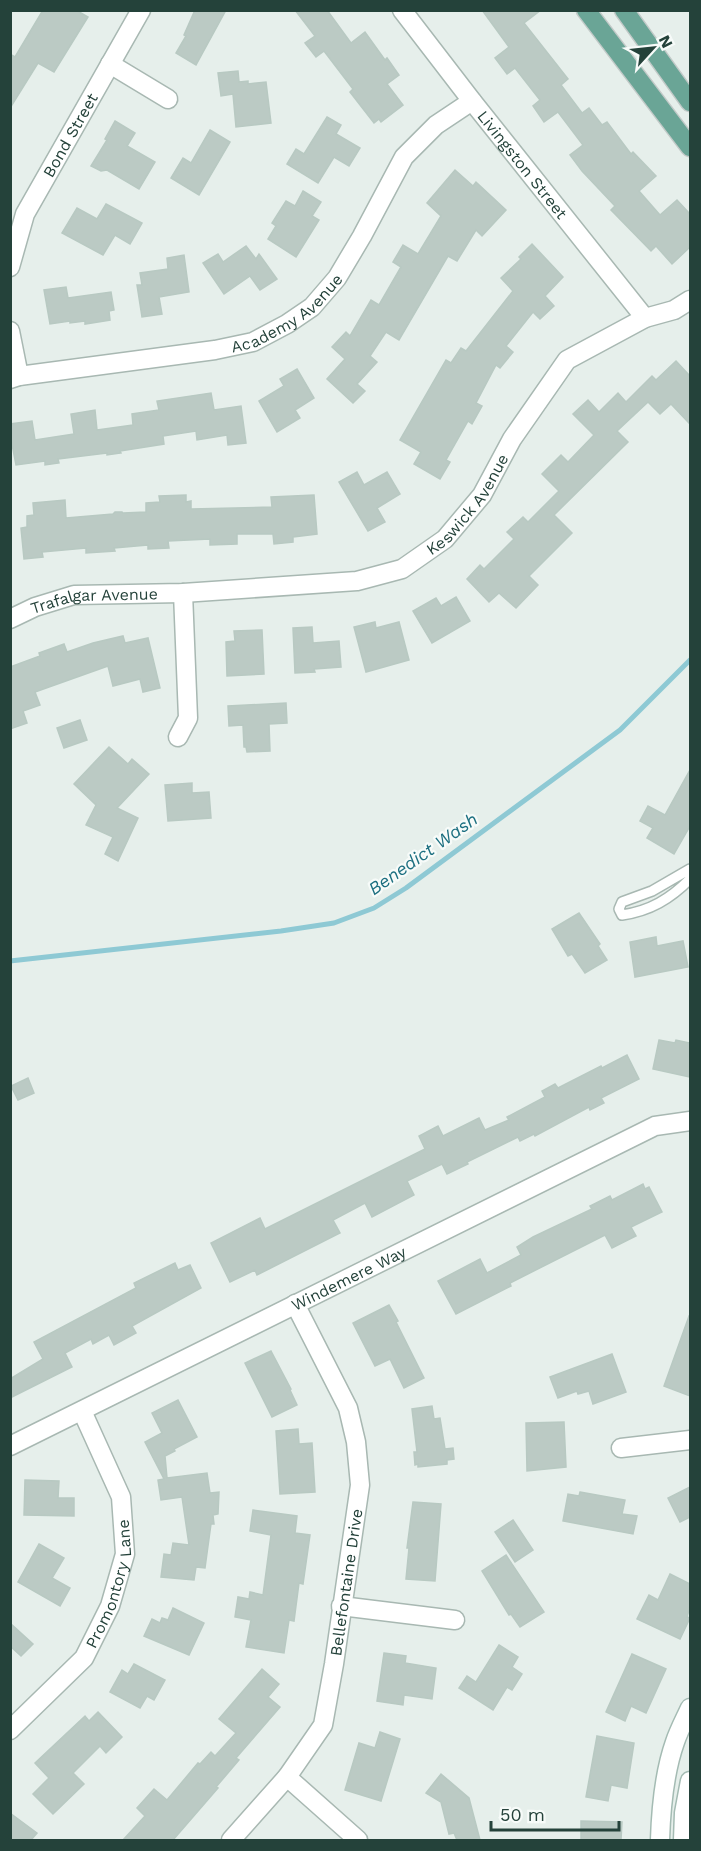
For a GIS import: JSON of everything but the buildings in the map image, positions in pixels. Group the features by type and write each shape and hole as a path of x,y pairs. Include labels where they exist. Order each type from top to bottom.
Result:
{"main road":[{"path":"586,10 690,147"},
{"path":"624,10 690,102"}],"street":[{"name":"Bond Street","path":"10,267 25,214 141,10"},
{"name":"Livingston Street","path":"402,10 645,318"},
{"path":"110,64 168,99"},
{"name":"Academy Avenue","path":"15,378 215,350 253,342 287,324 312,307 337,278 404,157 436,125 472,101"},
{"name":"Keswick Avenue","path":"183,593 357,580 402,569 445,539 482,495 512,439 567,360 645,318 674,310 690,300"},
{"path":"10,331 15,378"},
{"path":"178,737 188,718 183,593"},
{"name":"Trafalgar Avenue","path":"10,619 35,607 74,595 183,593"},
{"name":"Windemere Way","path":"10,1446 655,1126 690,1121"},
{"name":"Bellefontaine Drive","path":"231,1840 287,1777 322,1725 334,1664 360,1485 356,1442 348,1408 295,1304"},
{"name":"Promontory Lane","path":"10,1730 84,1658 111,1606 125,1554 121,1497 82,1411"},
{"path":"621,1448 690,1440"},
{"path":"341,1606 455,1620"},
{"path":"660,1840 661,1812 669,1763 675,1741 690,1708"},
{"path":"287,1777 358,1840"},
{"path":"683,1840 684,1814 690,1781"}],"lane":[{"path":"690,869 652,891 622,902 619,909 622,915 637,913 677,892 690,879"}],"waterway":[{"name":"Benedict Wash","path":"10,961 281,931 334,923 374,908 406,888 620,730 690,660"}]}
